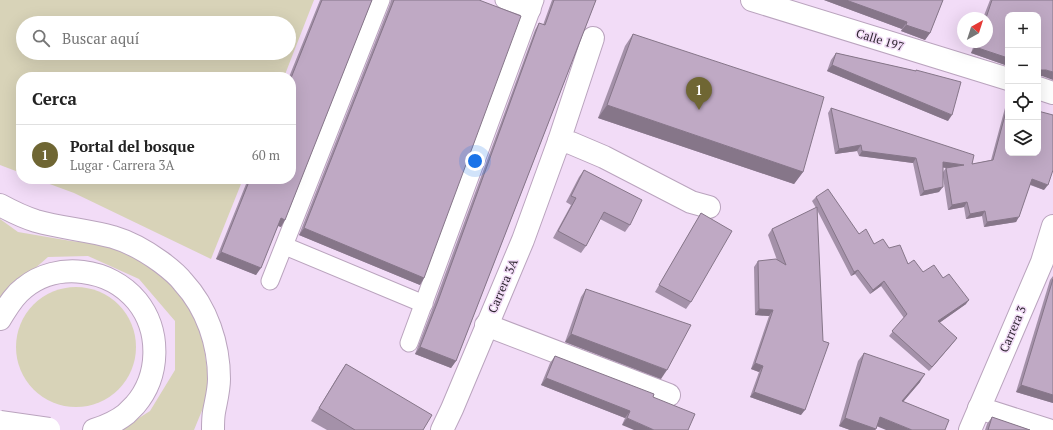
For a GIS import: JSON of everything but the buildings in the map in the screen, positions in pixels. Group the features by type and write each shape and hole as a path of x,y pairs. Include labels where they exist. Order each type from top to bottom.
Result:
{"main road":[{"name":"Calle 197","path":"753,0 1005,78"},
{"name":"Carrera 3A","path":"442,430 523,240 559,141 593,38"},
{"path":"1041,89 1053,93"},
{"path":"559,141 571,143 604,157 691,202 710,208"},
{"path":"0,204 35,221 112,237 124,241 141,248 172,270 194,295 203,309 216,347 219,380 213,430"},
{"name":"Carrera 3","path":"970,430 1047,264 1053,226"},
{"path":"0,319 10,303 24,288 42,277 62,272 82,272 103,276 121,287 137,301 148,318 154,338 155,359 150,379 141,397 127,413 110,424 94,430"},
{"path":"486,325 669,394"},
{"path":"979,408 1048,430"},
{"path":"2,430 0,421 52,429"}],"lane":[{"path":"270,281 381,0"},
{"path":"409,343 534,5 504,0"},
{"path":"285,246 424,304"}],"shaded area":[{"path":"0,0 314,0 296,46 296,16 16,16 16,60 291,60 286,72 16,72 16,171 0,165"},
{"path":"50,184 241,184 211,259 74,193"},
{"path":"0,219 18,232 71,241 120,246 171,282 201,325 210,391 194,430 120,430 150,411 175,370 175,321 139,279 88,256 48,257 9,291 0,307"},
{"path":"76,287 99,291 119,304 132,324 136,347 132,370 119,390 99,403 76,407 53,403 33,390 20,370 16,347 20,324 33,304 53,291"}],"place":[{"name":"Portal del bosque","path":"699,110"}]}
